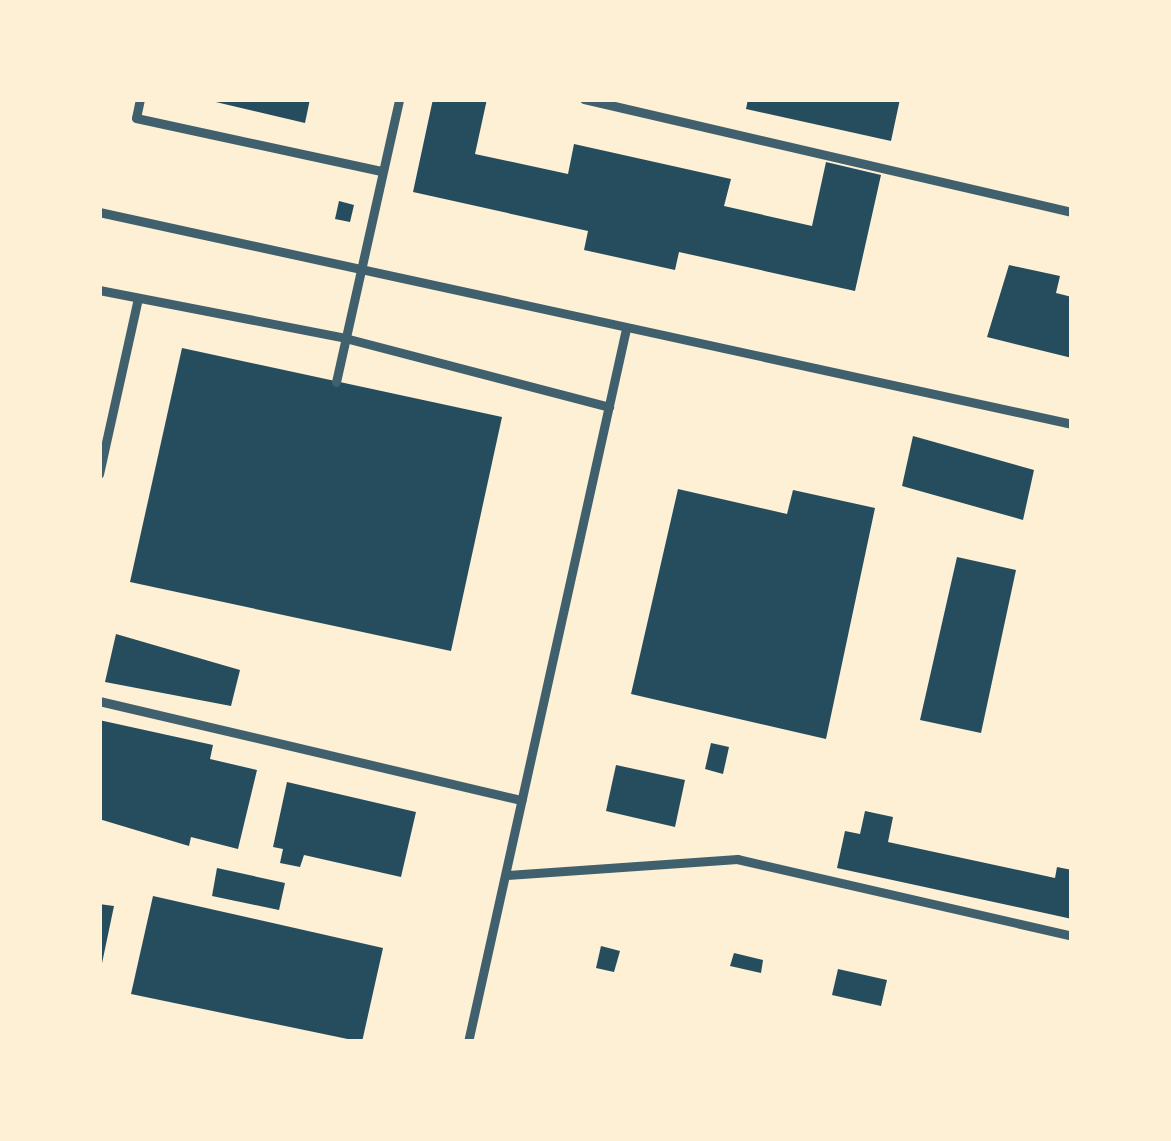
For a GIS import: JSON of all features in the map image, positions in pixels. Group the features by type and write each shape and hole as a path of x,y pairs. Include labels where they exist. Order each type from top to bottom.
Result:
{"lane":[{"path":"140,99 136,118 382,171"},
{"path":"336,382 399,99"},
{"path":"584,99 1072,212"},
{"path":"99,212 1072,424"},
{"path":"99,290 345,338 610,407"},
{"path":"99,474 138,298"},
{"path":"468,1042 626,329"},
{"path":"99,700 522,800"},
{"path":"507,874 737,859 1072,936"}],"building":[{"path":"203,99 310,99 305,123"},
{"path":"433,99 487,99 475,154 568,174 574,144 731,179 724,206 812,226 826,162 881,175 855,291 679,252 675,270 584,250 588,231 413,192"},
{"path":"748,99 900,99 891,141 746,109"},
{"path":"339,201 354,205 350,222 335,219"},
{"path":"1009,265 1060,276 1056,293 1072,297 1072,358 987,337"},
{"path":"182,348 502,417 451,651 130,582"},
{"path":"913,436 1034,470 1023,520 902,486"},
{"path":"678,489 787,514 793,490 875,508 826,739 631,694"},
{"path":"957,557 1016,570 981,733 920,720"},
{"path":"116,634 240,670 231,706 105,682"},
{"path":"99,720 213,745 210,759 257,770 238,849 191,837 189,846 99,819"},
{"path":"711,743 729,747 723,774 705,769"},
{"path":"616,765 685,780 675,827 606,811"},
{"path":"287,782 416,812 401,877 304,855 300,867 280,863 283,849 273,847"},
{"path":"865,811 893,817 888,842 1055,878 1057,867 1072,870 1072,919 837,868 845,831 860,834"},
{"path":"217,868 285,883 279,910 212,896"},
{"path":"153,896 383,948 362,1042 131,994"},
{"path":"99,904 114,906 101,968 99,968"},
{"path":"601,946 620,951 614,972 596,968"},
{"path":"734,953 763,960 761,973 730,966"},
{"path":"838,969 887,980 881,1006 832,995"}]}
